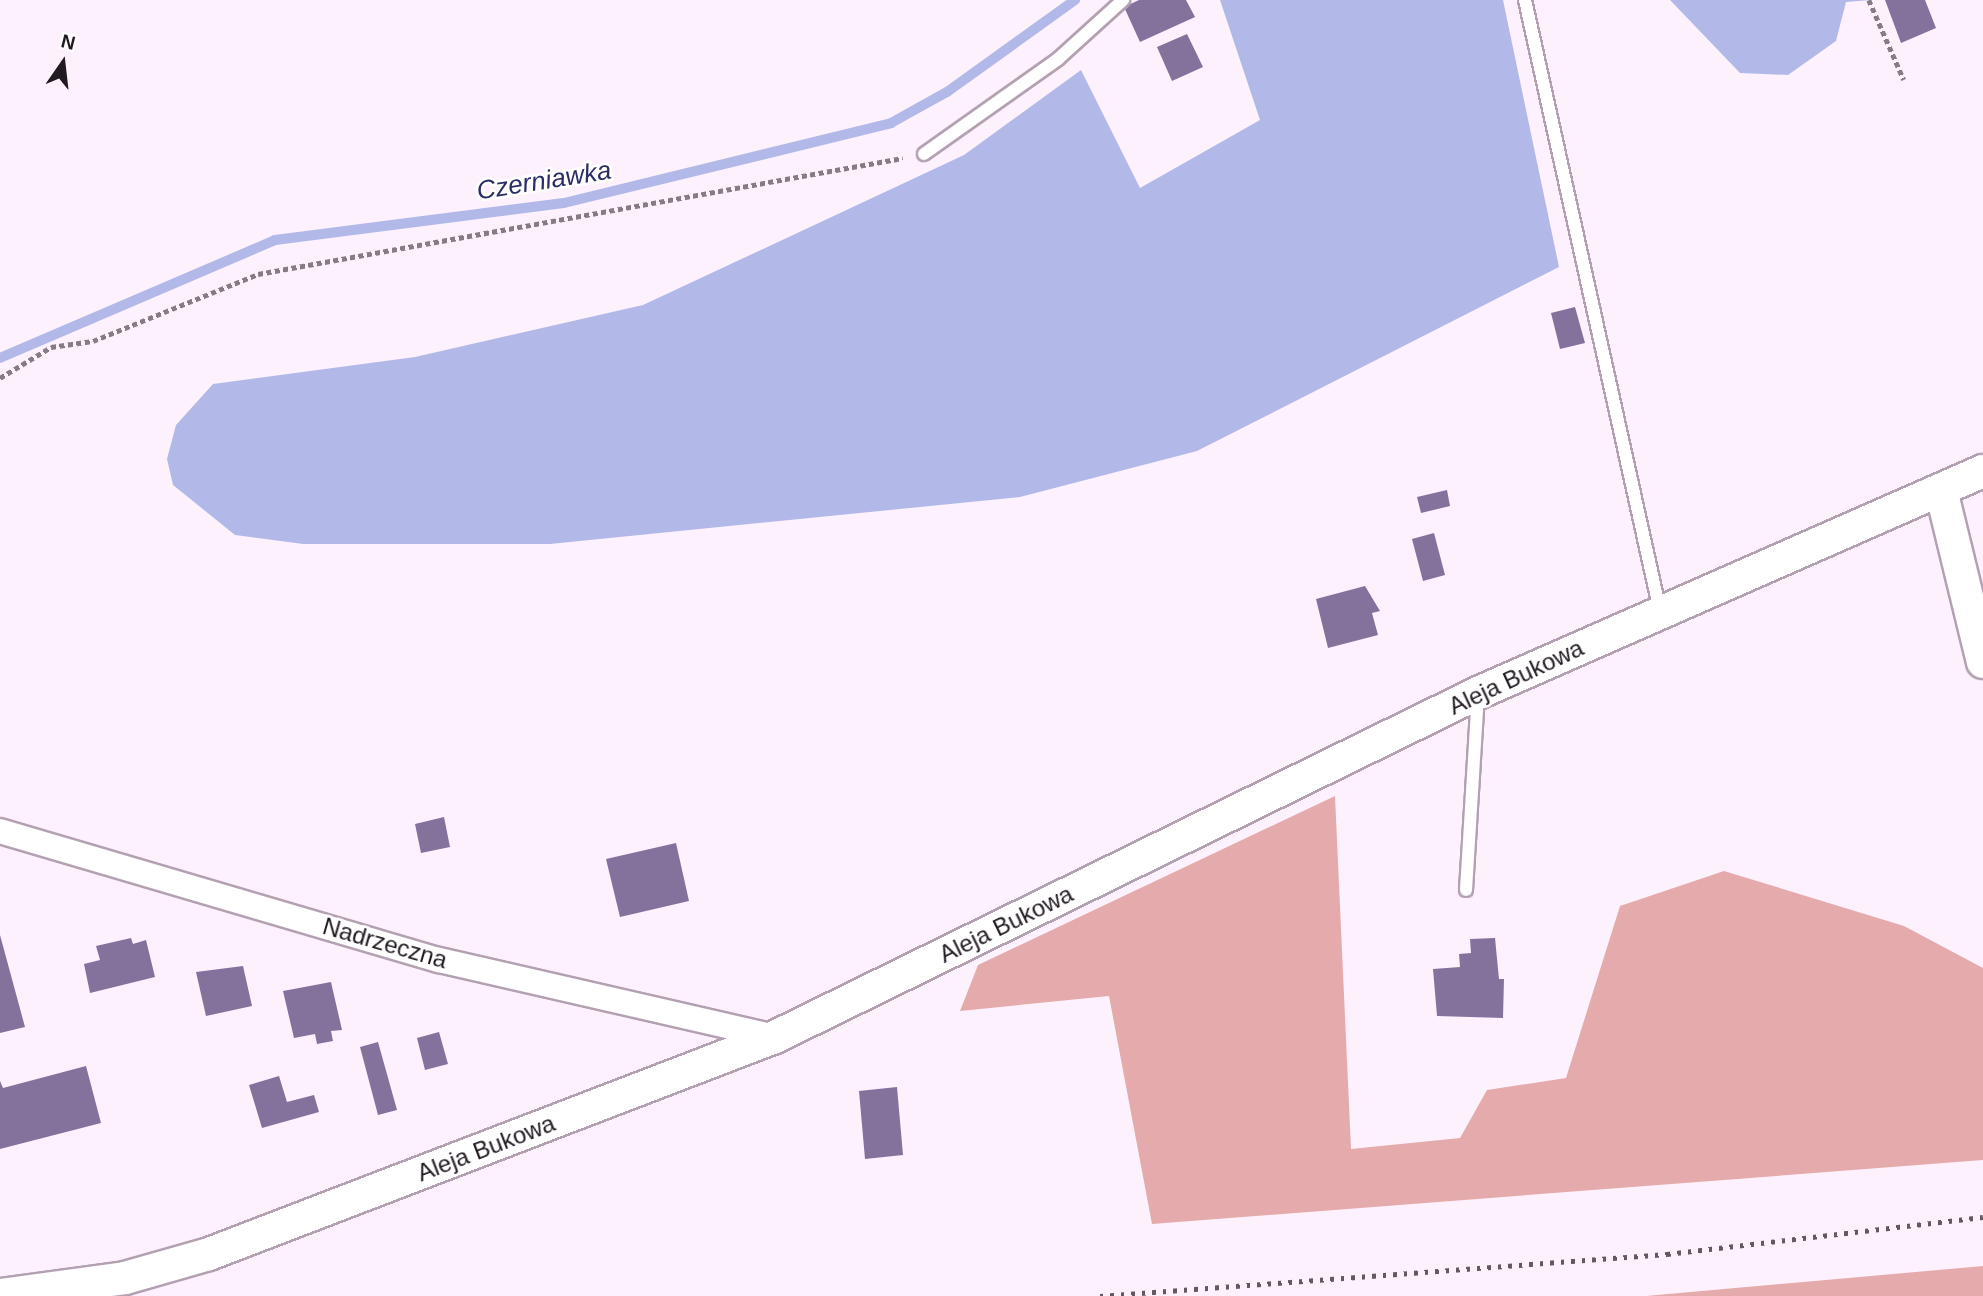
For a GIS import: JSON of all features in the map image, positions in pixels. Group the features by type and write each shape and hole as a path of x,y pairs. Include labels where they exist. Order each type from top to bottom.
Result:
{"street":[{"name":"Aleja Bukowa","path":"0,1295 125,1278 209,1254 775,1037 1478,693 1983,471"},
{"path":"1941,490 1983,662"},
{"name":"Nadrzeczna","path":"0,831 439,960 775,1037"}],"lane":[{"path":"924,154 1058,59 1123,0"},
{"path":"1525,0 1660,612"},
{"path":"1466,890 1478,693"}],"path":[{"path":"1869,0 1904,80"},
{"path":"0,378 51,347 93,341 258,274 576,222 924,154"}],"shaded area":[{"path":"1335,796 1351,1149 1460,1138 1487,1090 1566,1078 1620,906 1724,871 1904,926 1983,968 1983,1160 1152,1224 1109,996 960,1011 978,965"},
{"path":"1983,1266 1983,1296 1646,1296"}],"water":[{"path":"1220,0 1503,0 1559,267 1197,451 1020,497 550,544 303,544 235,535 173,485 167,459 176,425 213,384 415,357 643,305 964,155 1081,70 1140,188 1260,120"},
{"path":"1670,0 1871,0 1846,2 1836,41 1788,75 1740,73"}],"building":[{"path":"1139,0 1186,0 1195,17 1140,42 1124,7"},
{"path":"1885,0 1925,0 1936,28 1901,43"},
{"path":"1187,34 1203,67 1172,81 1157,47"},
{"path":"1575,307 1585,343 1560,349 1551,313"},
{"path":"1447,490 1450,506 1421,513 1417,497"},
{"path":"1434,533 1445,575 1423,581 1412,539"},
{"path":"1365,586 1380,611 1372,613 1378,635 1328,648 1316,599"},
{"path":"444,817 450,847 421,853 415,824"},
{"path":"676,843 689,901 620,917 606,859"},
{"path":"0,935 25,1027 0,1033"},
{"path":"131,938 133,944 146,940 155,977 90,993 84,964 100,960 96,946"},
{"path":"1495,938 1499,979 1504,979 1503,1018 1437,1016 1433,969 1460,967 1459,954 1471,953 1470,939"},
{"path":"243,966 252,1006 206,1016 196,972"},
{"path":"331,982 342,1030 331,1031 333,1041 317,1044 315,1034 294,1038 283,991"},
{"path":"439,1032 448,1064 425,1070 417,1038"},
{"path":"378,1042 397,1110 378,1115 360,1047"},
{"path":"86,1066 101,1123 0,1149 0,1081 3,1088"},
{"path":"279,1076 287,1102 314,1095 319,1112 262,1128 249,1085"},
{"path":"897,1087 903,1155 865,1159 859,1091"}],"waterway":[{"name":"Czerniawka","path":"0,358 275,240 564,203 891,123 947,92 1075,0"}],"railway":[{"path":"1100,1296 1667,1254 1983,1217"}]}
